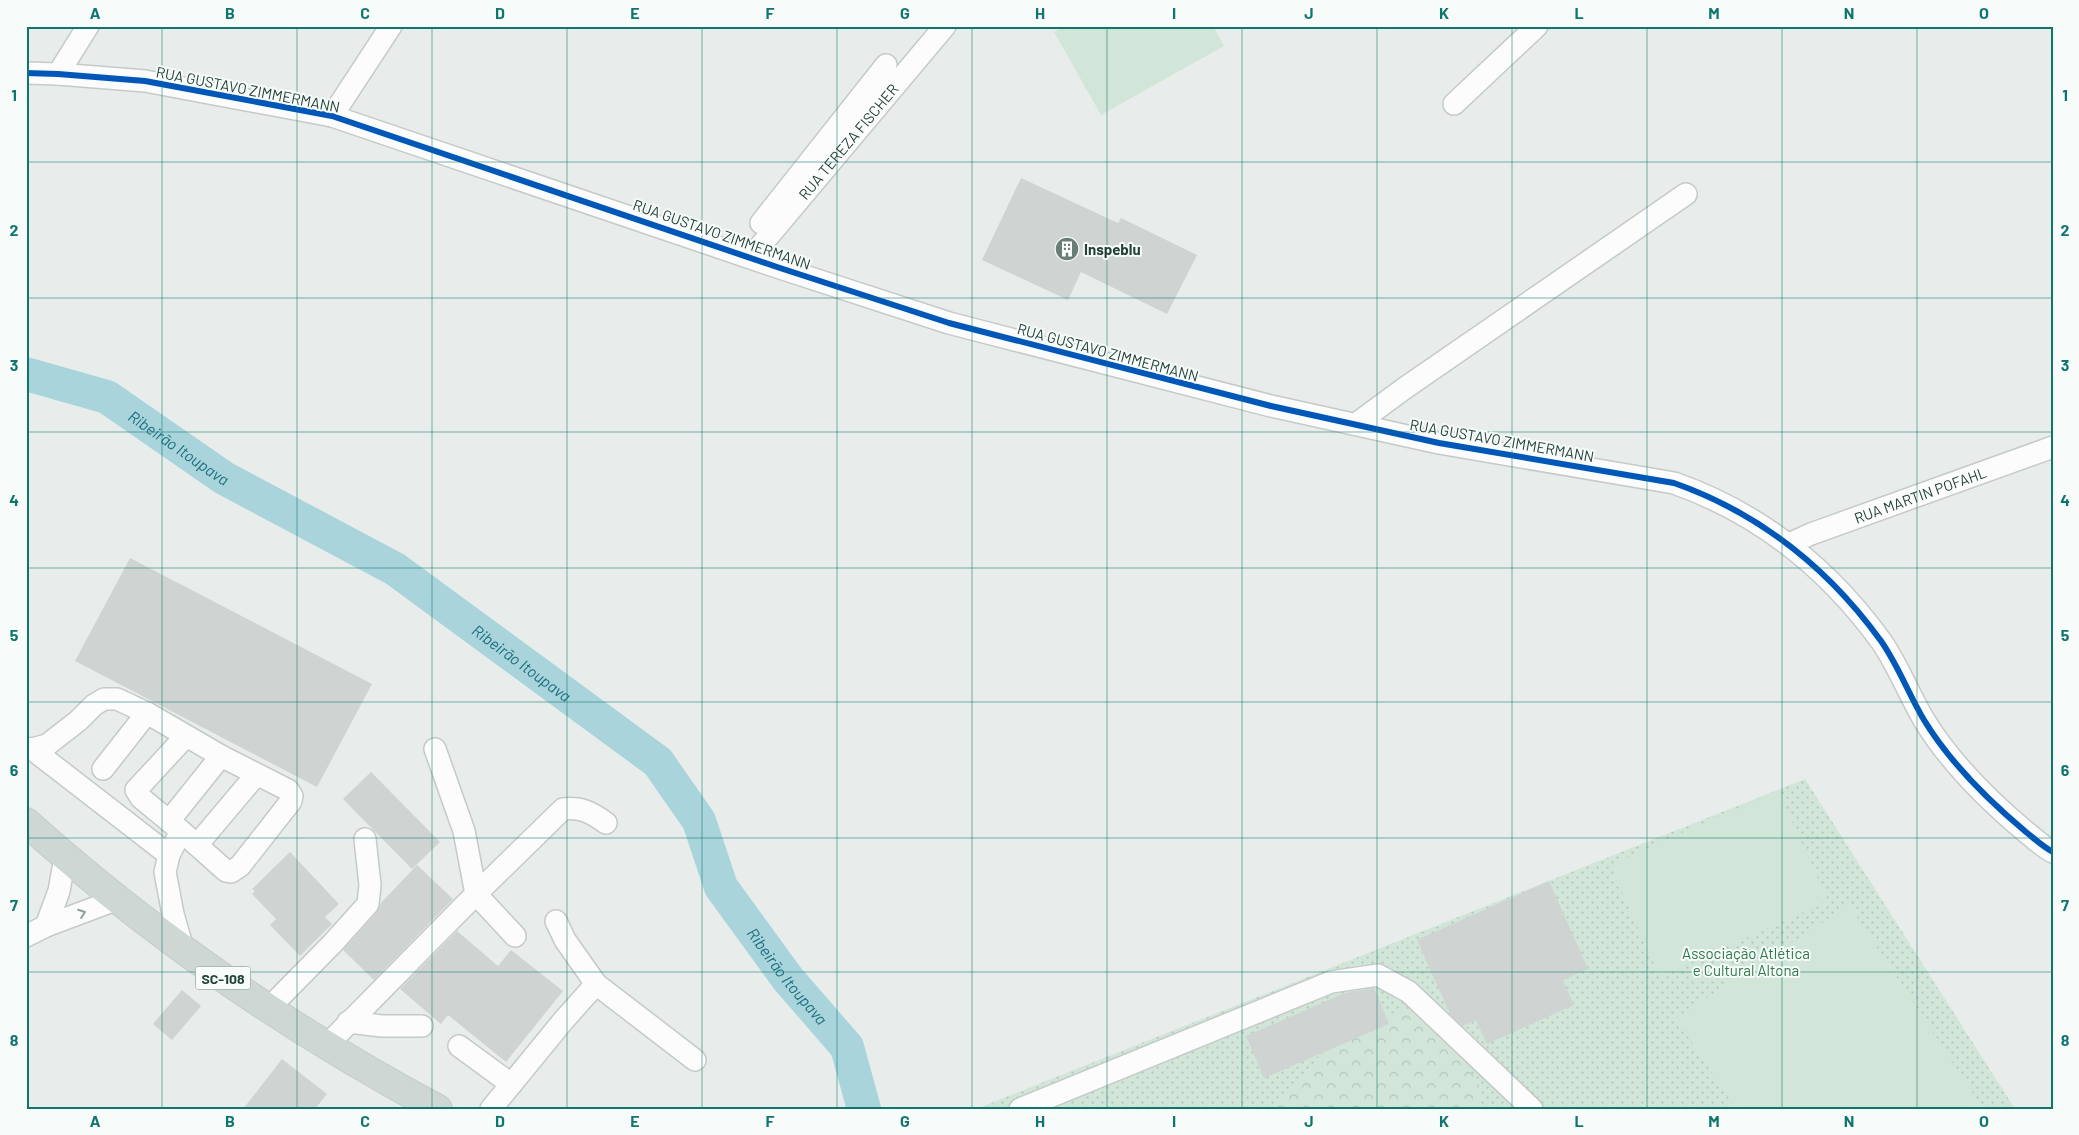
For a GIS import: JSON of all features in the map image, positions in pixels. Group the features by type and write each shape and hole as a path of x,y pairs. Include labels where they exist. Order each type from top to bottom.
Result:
{"main road":[{"name":"SC-108","path":"26,822 65,857 183,950 268,1009 326,1046 438,1109"}],"street":[{"path":"58,74 88,26"},
{"path":"332,116 391,26"},
{"name":"RUA TEREZA FISCHER","path":"744,255 945,26"},
{"path":"1454,104 1537,26"},
{"path":"744,255 886,65"},
{"name":"RUA GUSTAVO ZIMMERMANN","path":"26,73 144,81 332,116 949,323 1224,396 1439,443 1674,483 1729,506 1752,519 1789,544 1847,599 1882,642 1925,722 1966,775 2008,817 2053,852"},
{"path":"1356,424 1405,388 1686,194"},
{"name":"RUA MARTIN POFAHL","path":"1789,544 1811,534 2053,447"},
{"path":"29,749 47,745 78,721 94,705 104,699 117,699 147,712 221,756 288,790 292,796 290,801 240,866 228,872 140,798 136,790 186,736"},
{"path":"103,769 147,712"},
{"path":"29,749 169,855"},
{"path":"435,749 464,831 476,894 515,936"},
{"path":"183,950 173,914 165,872 169,855 221,756"},
{"path":"182,832 256,775"},
{"path":"326,1046 563,809 578,808 593,813 606,823"},
{"path":"268,1009 332,944 368,904 370,885 365,839"},
{"path":"46,926 59,891 65,857"},
{"path":"26,936 46,926 118,899"},
{"path":"556,921 569,947 596,984 695,1060"},
{"path":"1020,1109 1331,982 1378,975 1409,992 1532,1109"},
{"path":"492,1109 596,984"},
{"path":"348,1022 382,1026 422,1026"},
{"path":"459,1046 511,1084"}],"green space":[{"path":"1064,26 1213,26 1224,46 1101,115 1054,32"},
{"name":"Associação Atlética e Cultural Altona","path":"1805,779 2015,1109 976,1109"},
{"path":"1778,790 1828,901 1660,977 1610,865"},
{"path":"1849,905 1983,1109 1736,1109 1676,1018"},
{"path":"1415,1009 1427,1026 1464,1059 1482,1091 1478,1109 1274,1109 1279,1099 1300,1084 1336,1030 1368,1018"}],"building":[{"path":"1021,178 1118,223 1121,218 1197,255 1167,314 1081,272 1068,300 982,260"},
{"path":"130,558 372,684 317,787 75,661"},
{"path":"371,772 440,842 412,869 343,799"},
{"path":"290,852 339,904 325,917 332,924 300,956 270,925 276,919 252,894 255,891 252,889"},
{"path":"417,865 453,899 374,980 343,950 377,912 381,903"},
{"path":"1549,881 1588,969 1563,980 1574,1005 1487,1044 1476,1020 1462,1026 1450,1014 1417,940"},
{"path":"457,931 498,966 511,950 563,991 506,1062 448,1015 441,1024 400,989"},
{"path":"1374,988 1389,1024 1264,1078 1246,1036 1345,993"},
{"path":"182,990 201,1006 172,1040 153,1024"},
{"path":"282,1059 327,1094 315,1109 243,1109"}],"waterway":[{"name":"Ribeirão Itoupava","path":"26,374 107,397 224,478 395,569 658,762 699,821 721,887 788,979 847,1047 864,1109"}],"cycle path":[{"path":"26,73 145,81 332,116 780,268 949,323 1271,406 1439,443 1674,483 1705,495 1735,510 1790,546 1815,567 1860,614 1881,641 1924,720 1945,750 1970,780 2012,820 2039,843 2053,852"}],"place":[{"name":"Inspeblu","path":"1067,249"}]}
